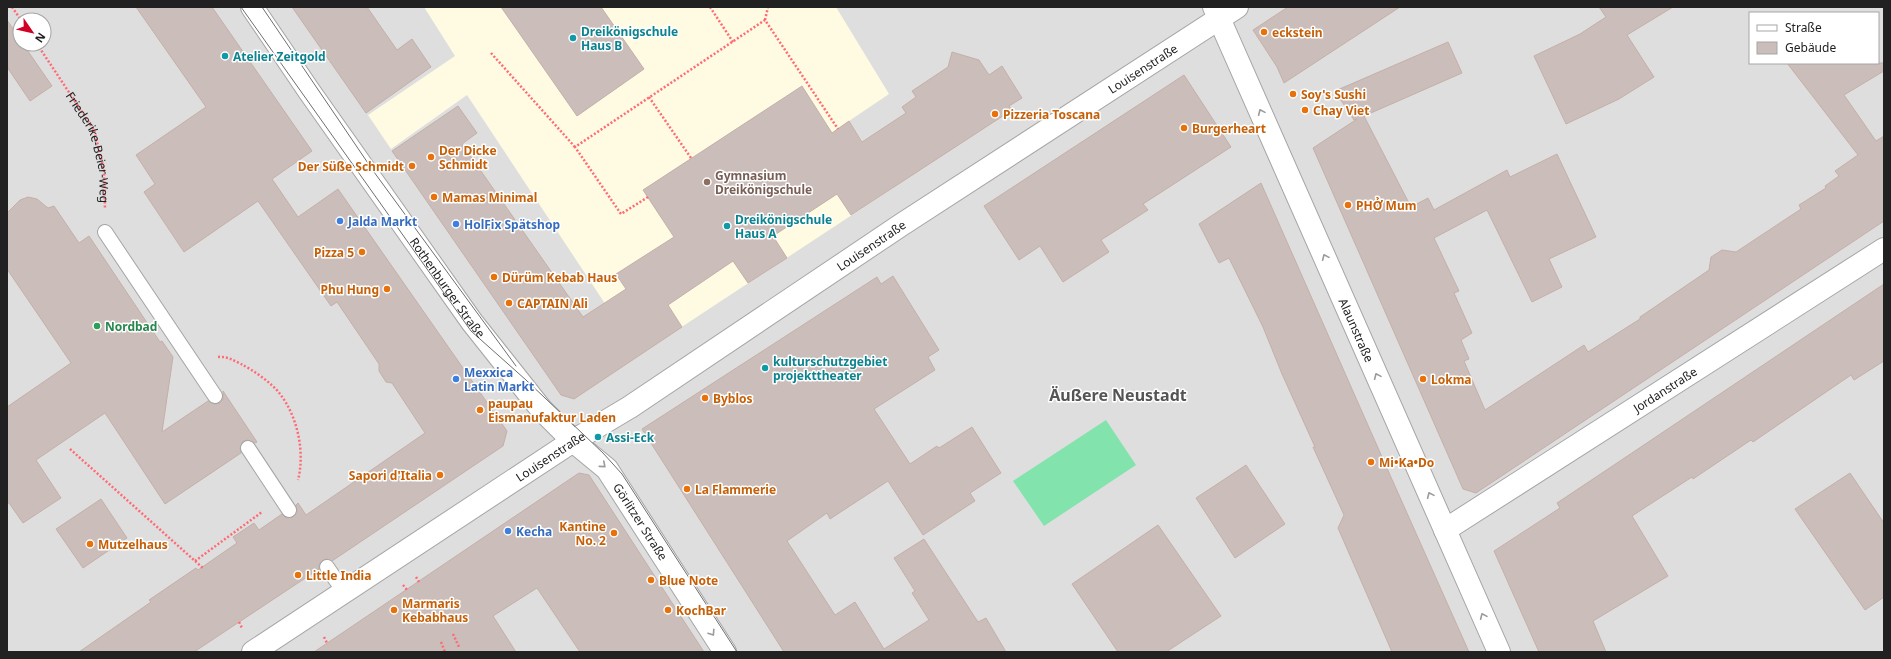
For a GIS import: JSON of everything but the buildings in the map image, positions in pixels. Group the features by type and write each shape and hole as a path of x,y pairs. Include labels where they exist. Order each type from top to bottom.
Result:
{"street":[{"name":"Rothenburger Straße","path":"252,7 472,322 541,409 573,441"},
{"name":"Louisenstraße","path":"253,652 573,441 630,407 1224,11"},
{"name":"Alaunstraße","path":"1224,11 1445,530 1499,652"},
{"name":"Jordanstraße","path":"1445,530 1884,249"},
{"name":"Görlitzer Straße","path":"573,441 607,469 725,652"}],"lane":[{"path":"105,232 215,396"},
{"path":"248,448 285,504"},
{"path":"327,567 344,592"}],"path":[{"path":"710,7 733,42"},
{"path":"575,147 764,20 768,7"},
{"path":"764,20 838,129"},
{"name":"Friederike-Beier-Weg","path":"42,52 94,130 104,170 105,232"},
{"path":"491,53 575,147 620,214 648,197"},
{"path":"649,97 691,158"},
{"path":"189,358 225,357 251,369 280,394 295,422 300,456"},
{"path":"70,449 204,569"},
{"path":"195,560 285,504"},
{"path":"453,634 459,647"},
{"path":"441,642 445,652"}],"shaded area":[{"path":"7,7 1884,7 1884,652 7,652"},
{"name":"Gymnasium Dreikönigschule","path":"424,7 836,7 889,94 849,121 893,188 639,355 467,95 391,149 368,115 455,56"}],"green space":[{"path":"1106,420 1136,465 1044,526 1013,481"}],"tram line":[{"path":"241,7 471,331 526,380 603,453 622,474 737,652"},
{"path":"262,7 374,172 516,366"}],"place":[{"name":"eckstein","path":"1264,32"},
{"name":"Dreikönigschule Haus B","path":"573,38"},
{"name":"Atelier Zeitgold","path":"225,56"},
{"name":"Soy's Sushi","path":"1293,94"},
{"name":"Chay Viet","path":"1305,110"},
{"name":"Pizzeria Toscana","path":"995,114"},
{"name":"Burgerheart","path":"1184,128"},
{"name":"Der Dicke Schmidt","path":"431,157"},
{"name":"Der Süße Schmidt","path":"412,166"},
{"name":"Gymnasium Dreikönigschule","path":"707,182"},
{"name":"Mamas Minimal","path":"434,197"},
{"name":"PHỞ Mum","path":"1348,205"},
{"name":"Jalda Markt","path":"340,221"},
{"name":"HolFix Spätshop","path":"456,224"},
{"name":"Dreikönigschule Haus A","path":"727,226"},
{"name":"Pizza 5","path":"362,252"},
{"name":"Dürüm Kebab Haus","path":"494,277"},
{"name":"Phu Hung","path":"387,289"},
{"name":"CAPTAIN Ali","path":"509,303"},
{"name":"Nordbad","path":"97,326"},
{"name":"kulturschutzgebiet projekttheater","path":"765,368"},
{"name":"Mexxica Latin Markt","path":"456,379"},
{"name":"Lokma","path":"1423,379"},
{"name":"Byblos","path":"705,398"},
{"name":"paupau Eismanufaktur Laden","path":"480,410"},
{"name":"Assi-Eck","path":"598,437"},
{"name":"Mi•Ka•Do","path":"1371,462"},
{"name":"Sapori d'Italia","path":"440,475"},
{"name":"La Flammerie","path":"687,489"},
{"name":"Kecha","path":"508,531"},
{"name":"Kantine No. 2","path":"614,533"},
{"name":"Mutzelhaus","path":"90,544"},
{"name":"Little India","path":"298,575"},
{"name":"Blue Note","path":"651,580"},
{"name":"Marmaris Kebabhaus","path":"394,610"},
{"name":"KochBar","path":"668,610"}],"district":[{"name":"Äußere Neustadt","path":"1118,395"}]}
